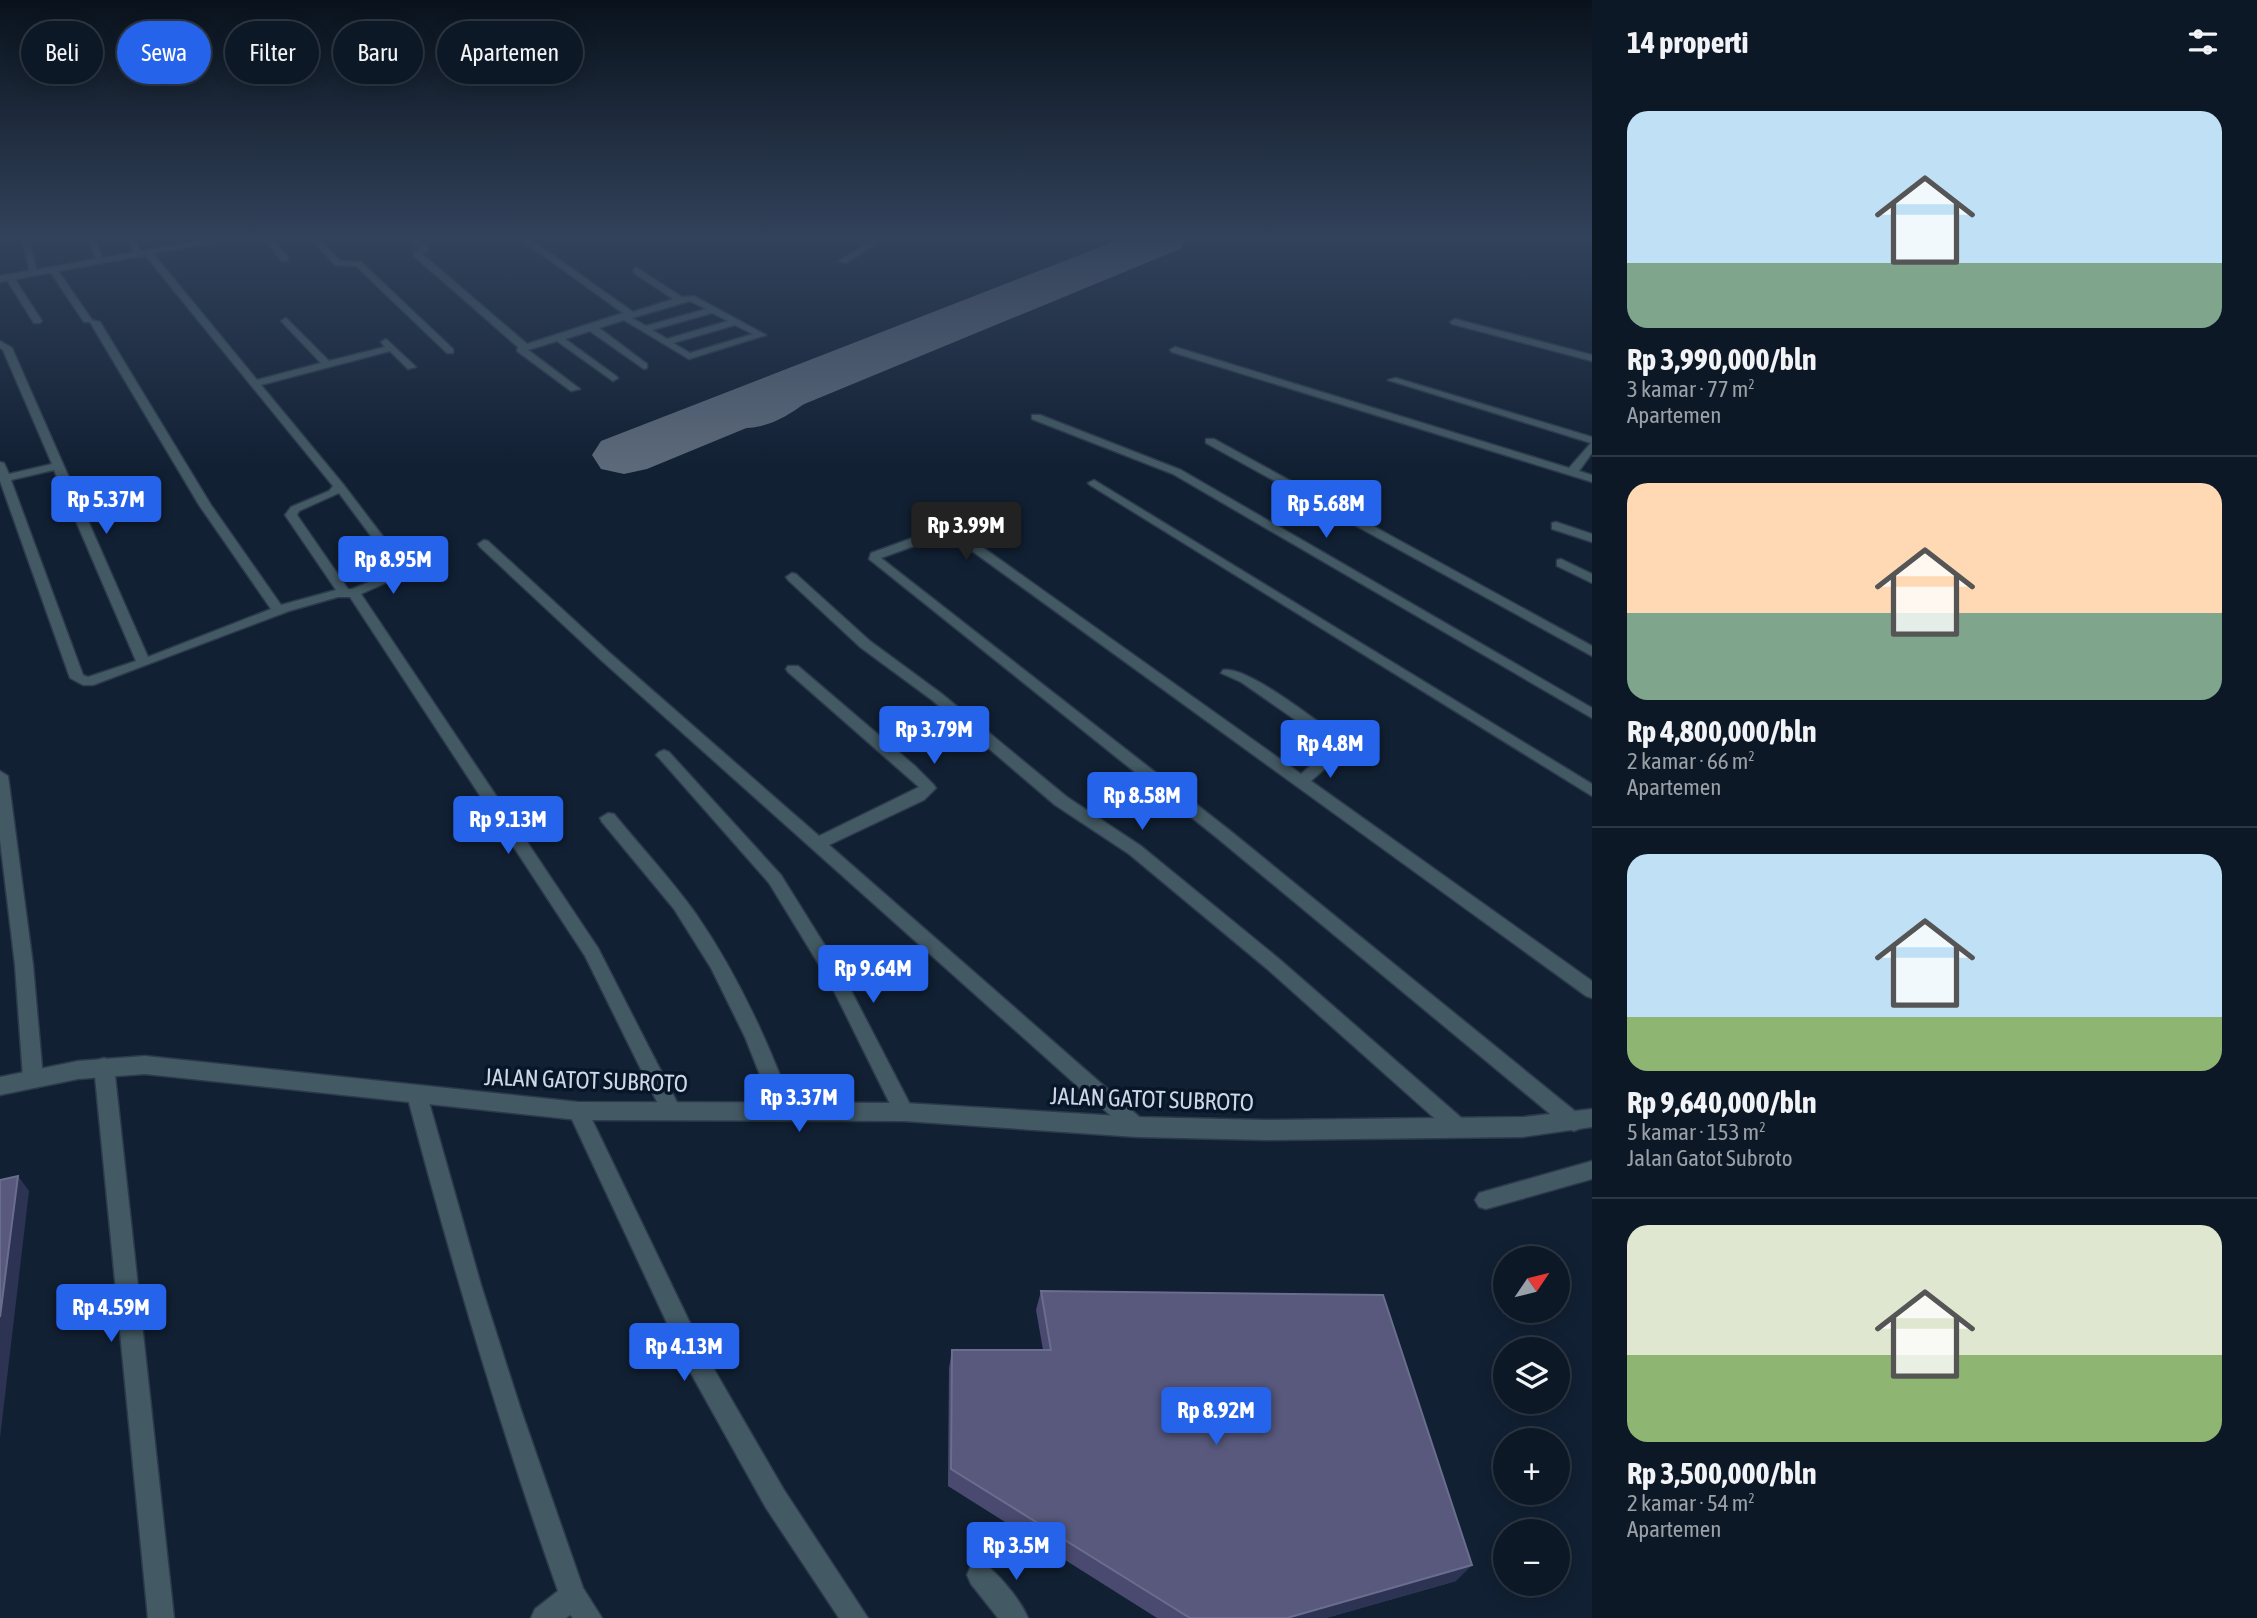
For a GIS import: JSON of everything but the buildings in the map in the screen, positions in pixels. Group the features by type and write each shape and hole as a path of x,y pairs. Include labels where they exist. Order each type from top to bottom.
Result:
{"street":[{"path":"32,315 37,321"},
{"path":"86,315 205,505 279,611"},
{"path":"0,465 77,678 88,682 279,611 348,592 404,572 339,486 195,315"},
{"path":"411,315 450,351"},
{"path":"485,315 575,389"},
{"path":"507,353 627,315 644,329 689,356 761,335 721,315"},
{"path":"644,329 697,315"},
{"path":"286,321 327,364"},
{"path":"665,342 735,322"},
{"path":"1455,322 1592,358"},
{"path":"590,326 644,366"},
{"path":"557,337 613,379"},
{"path":"0,344 7,348 144,663"},
{"path":"254,384 388,345 411,367"},
{"path":"1175,350 1592,479"},
{"path":"1393,380 1591,445"},
{"path":"1036,417 1177,472 1592,714"},
{"path":"1480,417 1591,445"},
{"path":"1210,441 1592,652"},
{"path":"1571,474 1591,445"},
{"path":"5,478 57,466"},
{"path":"1094,483 1592,790"},
{"path":"339,486 333,493 295,509 291,515 348,592 592,953 671,1110"},
{"path":"1556,526 1592,538"},
{"path":"1583,1120 875,558 943,531 953,533 1592,990"},
{"path":"484,544 1137,1126"},
{"path":"1561,564 1592,579"},
{"path":"792,577 866,644 937,697 1061,801 1135,850 1303,989 1458,1127"},
{"path":"793,669 911,769 928,788 918,796 818,843"},
{"path":"1228,673 1246,679 1342,746 1301,782"},
{"path":"664,755 775,879 836,978 904,1112"},
{"path":"0,776 24,965 33,1078"},
{"path":"608,818 671,893 710,951 744,1015 784,1112"},
{"name":"JALAN GATOT SUBROTO","path":"0,1086 104,1066 145,1065 203,1069 578,1111 904,1112 1137,1126 1267,1130 1523,1127 1583,1120"},
{"path":"104,1066 162,1618"},
{"path":"417,1095 460,1253 503,1394 573,1596 589,1618"},
{"path":"578,1111 696,1360 775,1499 855,1618"},
{"path":"1486,1200 1592,1170"},
{"path":"980,1575 1015,1618"},
{"path":"544,1618 573,1596"}],"taxiway":[{"path":"716,418 733,423 749,423 763,419 790,403 829,373"}],"runway":[{"path":"624,455 975,315"}]}
